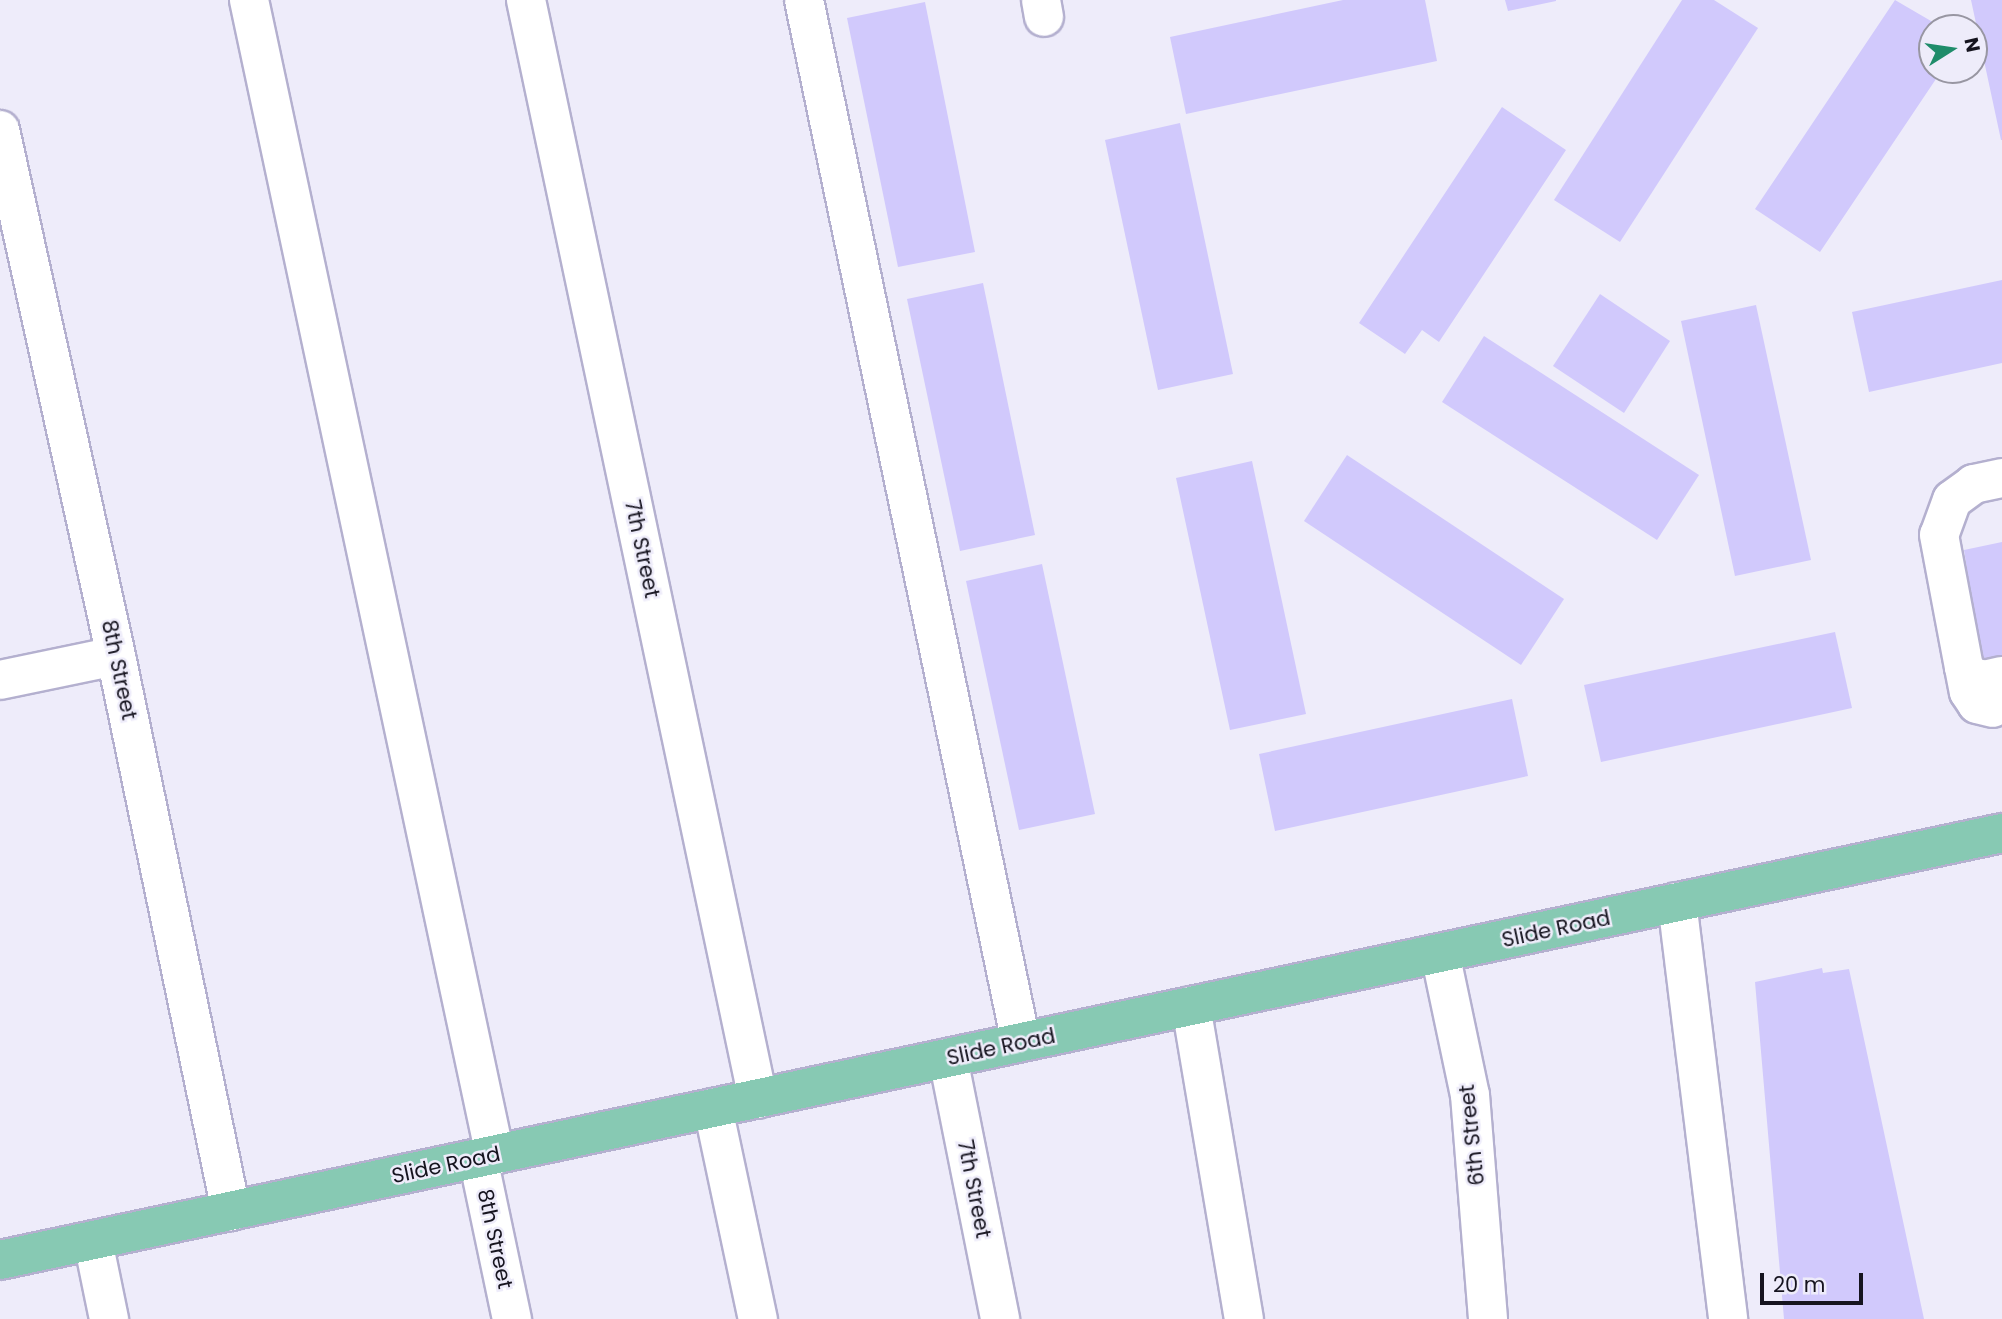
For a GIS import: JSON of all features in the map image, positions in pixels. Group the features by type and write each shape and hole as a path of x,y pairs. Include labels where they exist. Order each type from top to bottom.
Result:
{"main road":[{"name":"Slide Road","path":"0,1260 2002,833"}],"street":[{"name":"8th Street","path":"249,0 486,1156 512,1319"},
{"name":"7th Street","path":"526,0 758,1099"},
{"path":"804,0 1021,1042"},
{"name":"8th Street","path":"0,130 116,656 231,1211"},
{"path":"1998,692 1977,704 1969,692 1940,557 1942,517 1952,500 1974,484 2002,478"},
{"path":"0,681 116,656"},
{"path":"1677,902 1728,1319"},
{"name":"6th Street","path":"1440,953 1471,1095 1488,1319"},
{"path":"1191,1006 1244,1319"},
{"name":"7th Street","path":"948,1058 1000,1319"},
{"path":"713,1108 758,1319"},
{"path":"93,1241 109,1319"}],"building":[{"path":"1343,0 1425,0 1437,61 1186,114 1170,37"},
{"path":"1505,0 1556,0 1556,1 1508,11"},
{"path":"1682,0 1714,0 1758,28 1620,242 1554,200"},
{"path":"1895,0 1919,14 1918,84 1933,84 1820,252 1755,209"},
{"path":"1971,0 2002,0 2002,140 1988,79 1988,14 1974,14"},
{"path":"925,2 975,252 898,267 847,18"},
{"path":"1502,107 1566,150 1439,342 1422,330 1405,354 1359,323"},
{"path":"1180,123 1233,374 1158,390 1105,140"},
{"path":"2002,280 2002,363 1869,392 1852,312"},
{"path":"983,283 1035,535 960,551 907,299"},
{"path":"1600,294 1670,341 1624,413 1553,366"},
{"path":"1756,305 1811,560 1735,576 1681,321"},
{"path":"1484,336 1699,475 1657,540 1442,402"},
{"path":"1347,455 1564,599 1521,665 1304,521"},
{"path":"1252,461 1306,714 1230,730 1176,478"},
{"path":"2002,542 2002,670 1983,674 1964,550"},
{"path":"1042,564 1095,814 1019,830 966,581"},
{"path":"1835,632 1852,708 1601,762 1584,685"},
{"path":"1512,699 1528,776 1275,831 1259,754"},
{"path":"1822,968 1823,973 1849,969 1924,1319 1784,1319 1755,982"}]}
